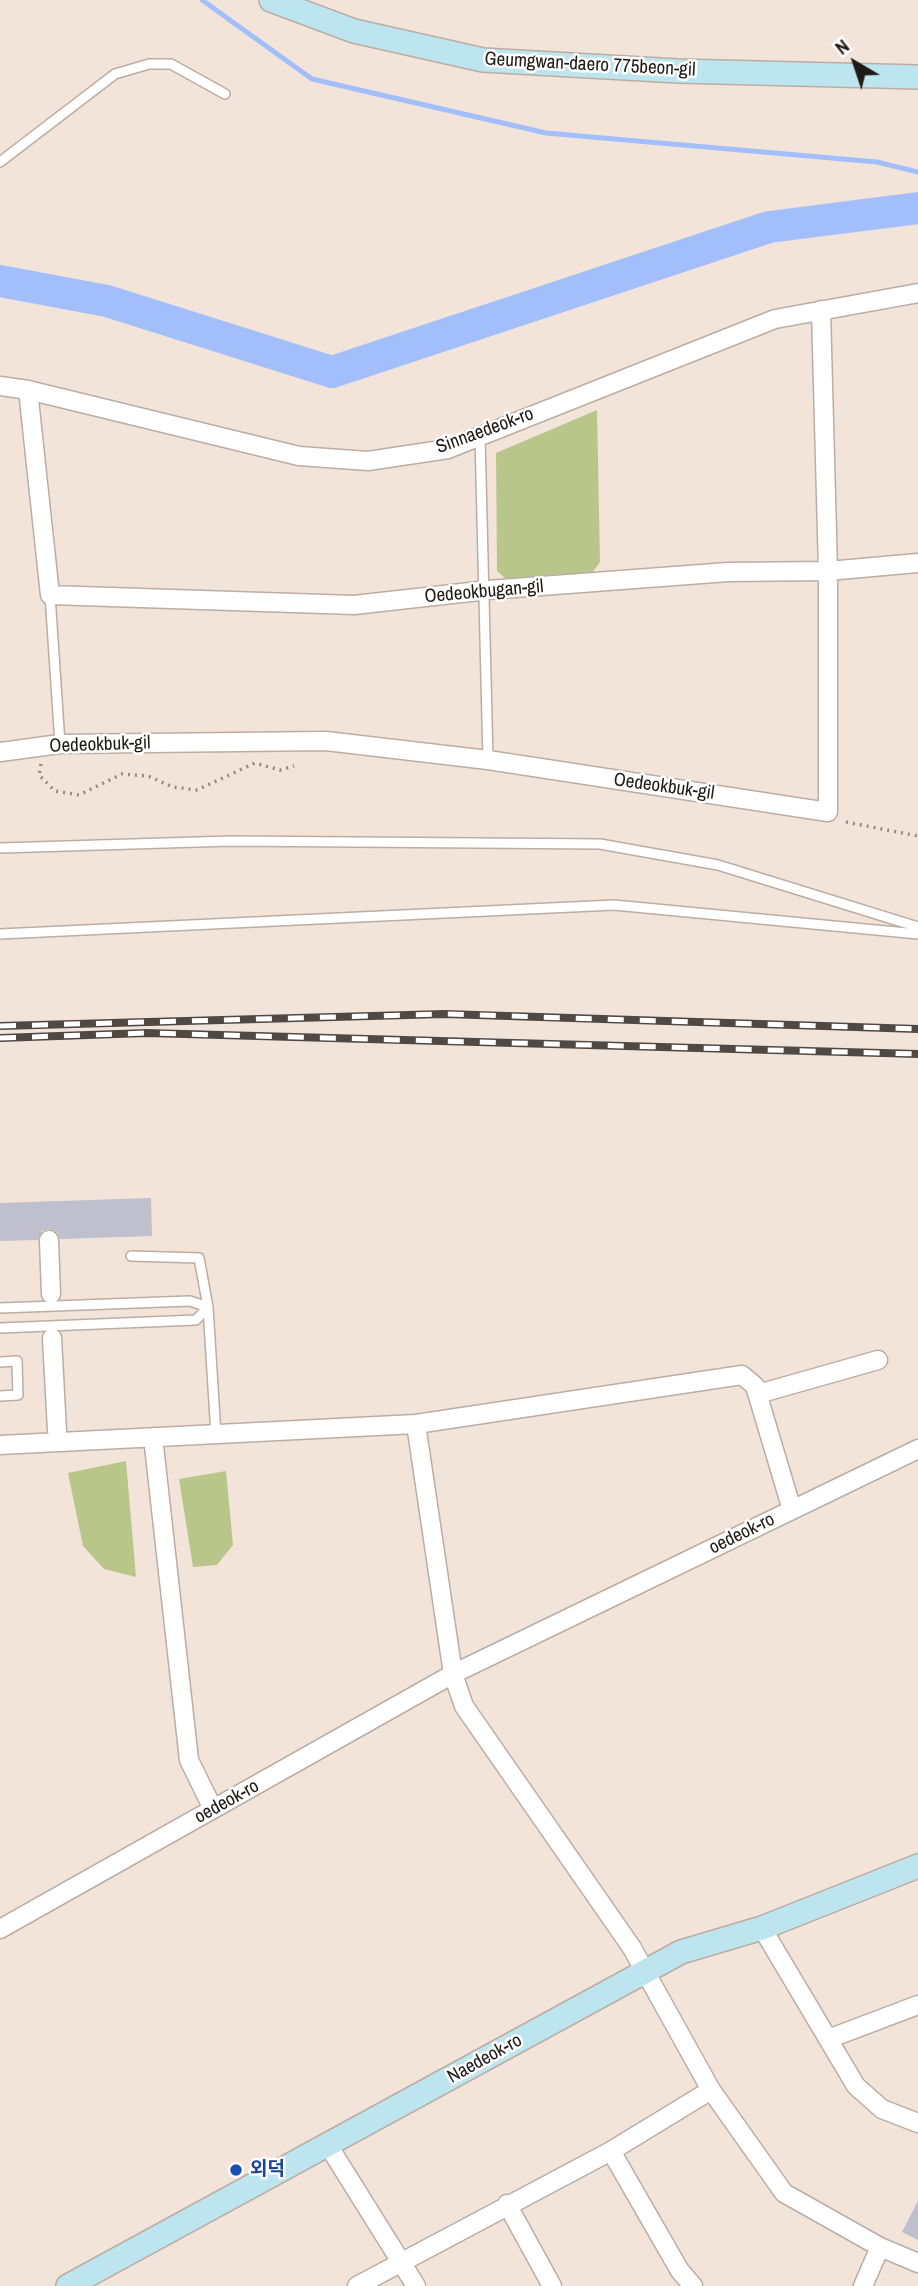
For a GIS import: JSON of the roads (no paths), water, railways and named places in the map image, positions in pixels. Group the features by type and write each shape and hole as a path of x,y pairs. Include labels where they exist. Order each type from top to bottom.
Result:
{"street":[{"name":"Geumgwan-daero 775beon-gil","path":"271,0 354,31 483,60 678,71 918,77"},
{"name":"Sinnaedeok-ro","path":"0,386 27,390 299,456 368,461 448,449 775,319 918,293"},
{"name":"Oedeokbuk-gil","path":"0,752 60,744 326,741 488,760 828,812 828,571 821,310"},
{"path":"27,390 50,595"},
{"name":"Oedeokbugan-gil","path":"50,595 354,605 483,591 728,572 828,571 918,563"},
{"path":"49,1240 51,1294"},
{"path":"52,1338 57,1431"},
{"path":"758,1394 878,1360"},
{"path":"0,1445 194,1433 216,1435 416,1424 742,1375 755,1386 758,1394 792,1510"},
{"path":"416,1424 453,1674 464,1706 646,1972 711,2090 784,2193 880,2247 918,2263"},
{"path":"153,1437 188,1760 213,1809"},
{"name":"oedeok-ro","path":"0,1929 453,1674 918,1449"},
{"name":"Naedeok-ro","path":"68,2286 681,1952 762,1928 918,1866"},
{"path":"762,1928 856,2085 882,2109 918,2123"},
{"path":"828,2039 918,2005"},
{"path":"357,2286 611,2151 711,2090"},
{"path":"328,2145 416,2286"},
{"path":"611,2151 680,2271 693,2286"},
{"path":"507,2204 552,2286"},
{"path":"863,2286 880,2247"}],"lane":[{"path":"0,162 115,74 149,64 171,64 225,94"},
{"path":"480,435 488,760"},
{"path":"50,595 60,744"},
{"path":"0,848 231,841 600,844 718,865 918,927"},
{"path":"0,934 614,905 918,934"},
{"path":"131,1256 199,1258 208,1307 216,1435"},
{"path":"0,1308 190,1301 208,1307"},
{"path":"0,1328 196,1320 208,1307"},
{"path":"0,1362 17,1361 18,1395 0,1396"}],"waterway":[{"path":"202,0 312,79 546,133 877,162 918,172"},
{"path":"0,281 107,301 332,372 769,227 918,208"}],"railway":[{"path":"0,1026 445,1014 918,1029"},
{"path":"0,1038 147,1033 918,1054"}],"place":[{"name":"외덕","path":"236,2170"}]}
